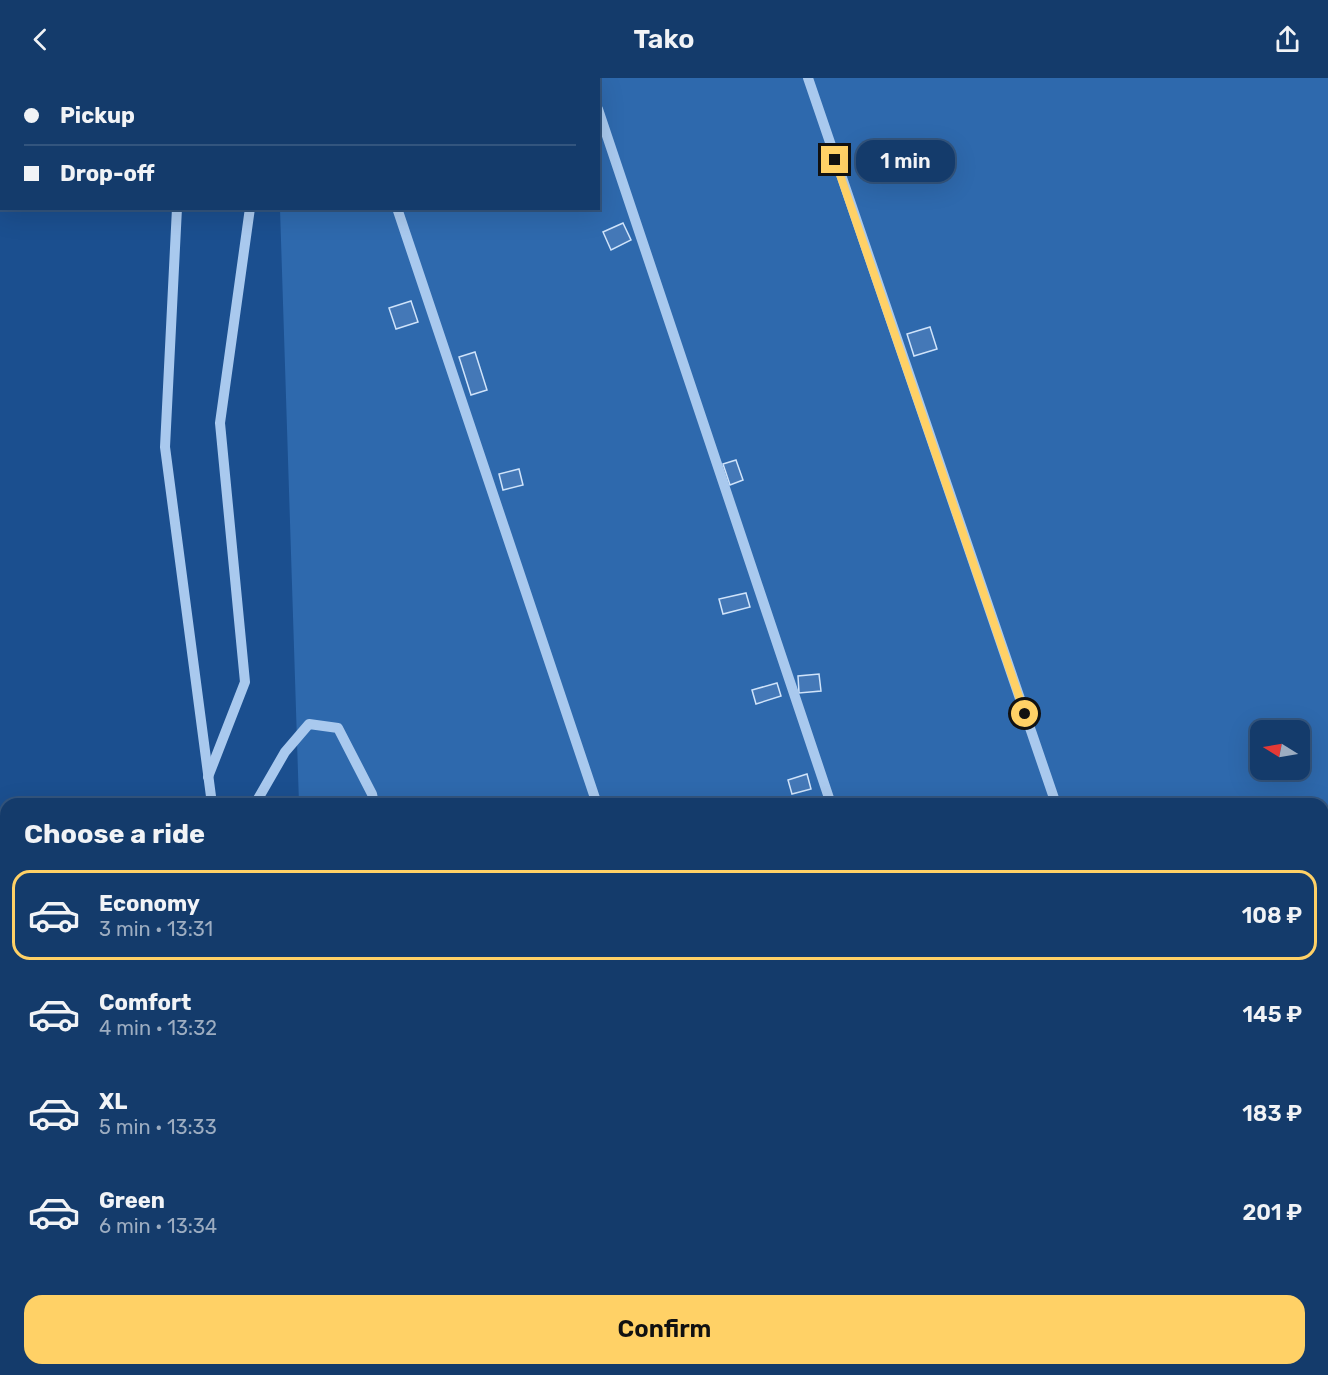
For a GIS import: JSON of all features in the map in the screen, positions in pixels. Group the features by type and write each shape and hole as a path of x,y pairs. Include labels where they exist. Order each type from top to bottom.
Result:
{"street":[{"path":"808,78 1054,798"},
{"path":"600,115 829,798"},
{"path":"177,210 165,447 211,798"},
{"path":"208,778 245,682 220,423 250,210"},
{"path":"398,210 595,798"},
{"path":"258,798 285,752 309,724 338,728 373,798"}],"shaded area":[{"path":"600,78 1328,78 1328,798 299,798 280,210 600,210"}],"building":[{"path":"623,223 631,240 611,250 603,232"},
{"path":"411,301 418,322 396,329 389,308"},
{"path":"930,327 937,349 914,356 907,334"},
{"path":"475,352 487,390 471,395 459,357"},
{"path":"736,460 743,480 730,485 723,464"},
{"path":"519,469 523,485 503,490 499,474"},
{"path":"746,593 750,607 723,614 719,599"},
{"path":"819,674 821,691 799,693 798,676"},
{"path":"777,683 781,696 756,704 752,690"},
{"path":"807,774 811,789 792,794 788,780"}],"route":[{"path":"835,160 1025,714"}]}
